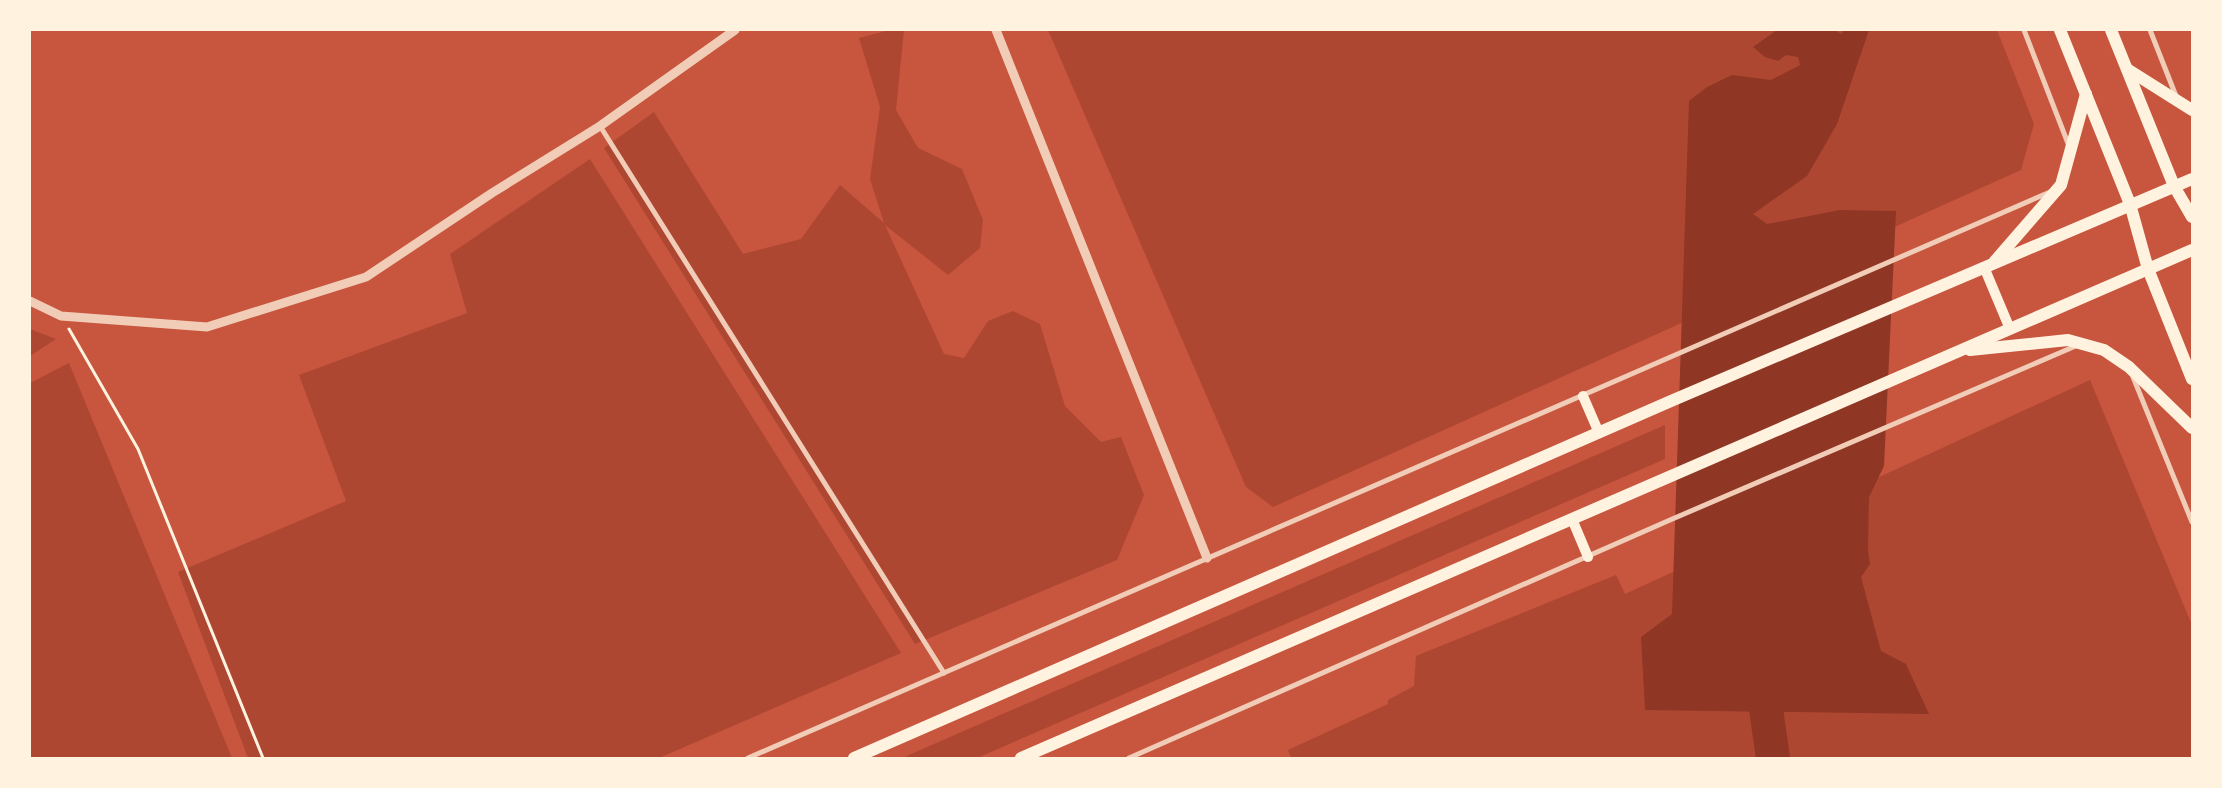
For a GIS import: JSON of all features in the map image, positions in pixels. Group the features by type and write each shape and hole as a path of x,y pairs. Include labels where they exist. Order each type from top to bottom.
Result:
{"main road":[{"path":"2060,30 2130,204 2148,269 2192,379"},
{"path":"2111,30 2174,186 2192,217"},
{"path":"2127,69 2192,110"},
{"path":"1989,265 2061,185 2086,94"},
{"path":"854,758 1670,402 2192,179"},
{"path":"1021,758 2192,250"},
{"path":"1989,265 2010,329"},
{"path":"1958,352 2068,340 2104,350 2130,367 2192,428"},
{"path":"1583,396 1599,433"},
{"path":"1572,519 1588,556"}],"street":[{"path":"30,301 61,316 208,327 366,277 492,193 600,126 735,30"},
{"path":"996,30 1207,558"},
{"path":"2024,30 2071,152"},
{"path":"2150,30 2178,101"},
{"path":"600,126 944,673"},
{"path":"748,758 2058,189"},
{"path":"1129,758 1670,520 2081,344"},
{"path":"2130,367 2192,522"}],"path":[{"path":"61,316 138,449 263,758"}],"shaded area":[{"path":"890,30 904,30 896,110 918,148 962,169 983,220 980,248 948,275 885,225 944,354 964,358 988,321 1013,311 1040,324 1065,406 1101,442 1121,437 1144,495 1117,560 915,644 604,148 654,112 743,254 801,239 840,185 884,223 870,179 880,107 859,38"},
{"path":"1048,30 1997,30 2034,124 2021,170 1273,507 1246,487"},
{"path":"1777,30 1834,30 1842,34 1843,30 1869,30 1837,124 1807,176 1753,214 1767,224 1840,210 1896,211 1884,466 1869,497 1868,550 1870,564 1861,577 1881,651 1906,664 1929,714 1645,710 1641,637 1672,614 1689,101 1707,87 1732,75 1771,80 1800,65 1798,57 1786,55 1778,61 1765,57 1753,47"},
{"path":"590,159 901,653 659,758 248,758 178,572 346,501 299,375 467,313 450,254"},
{"path":"30,329 56,339 30,356"},
{"path":"69,363 232,758 30,758 30,383"},
{"path":"2090,380 2192,625 2192,758 1291,758 1288,750 1388,704 1388,700 1414,686 1416,656 1616,575 1625,594"},
{"path":"1665,425 1665,459 977,758 902,758"}],"waterway":[{"path":"1760,667 1773,758"}]}
